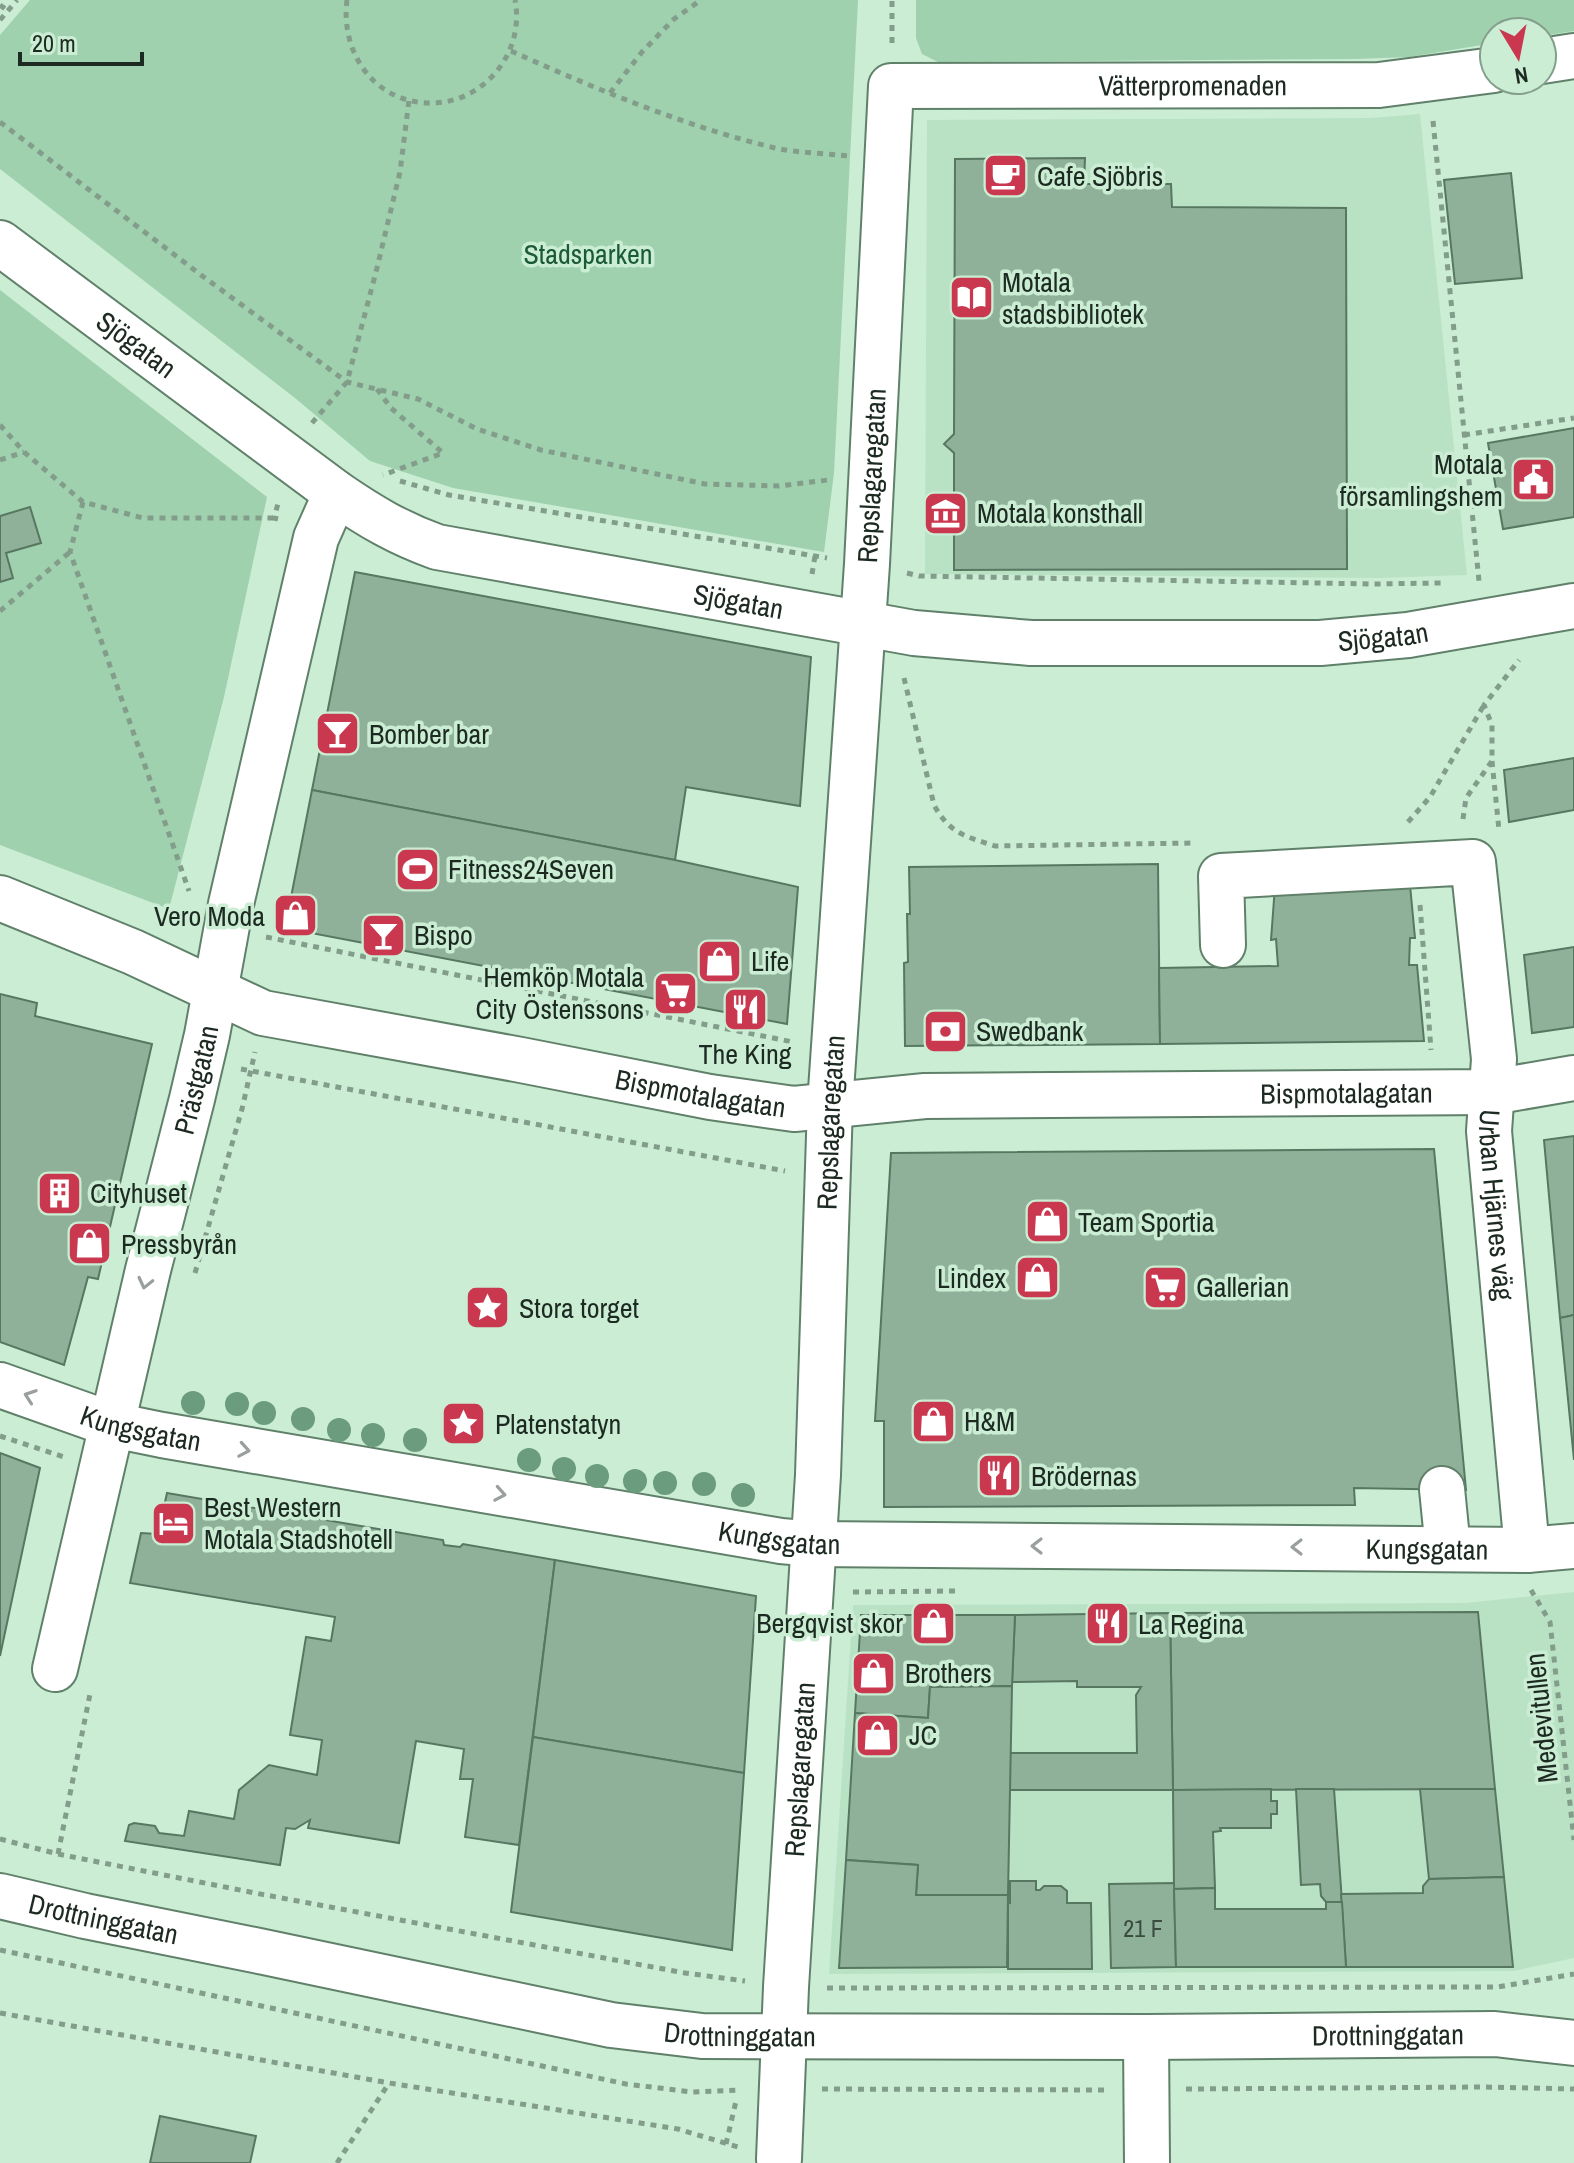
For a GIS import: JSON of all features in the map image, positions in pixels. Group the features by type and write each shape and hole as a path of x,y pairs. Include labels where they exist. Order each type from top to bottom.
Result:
{"street":[{"name":"Vätterpromenaden","path":"891,86 1379,85 1478,72"},
{"name":"Repslagaregatan","path":"779,2159 814,1544 826,1178 867,564 891,86"},
{"name":"Sjögatan","path":"0,243 336,493 374,519 437,547 863,624 960,639 1031,643 1320,643 1408,635 1574,606"},
{"name":"Prästgatan","path":"55,1669 148,1270 196,1081 231,904 316,538 336,493"},
{"path":"1223,945 1221,876 1473,862"},
{"name":"Urban Hjärnes väg","path":"1473,862 1494,1059 1489,1131 1527,1550"},
{"name":"Bispmotalagatan","path":"0,898 133,952 263,1013 710,1097 794,1109 925,1096 1492,1092 1574,1078"},
{"name":"Kungsgatan","path":"0,1385 113,1425 162,1435 703,1529 814,1544 1527,1550 1574,1546"},
{"path":"1442,1489 1448,1549"},
{"name":"Drottninggatan","path":"0,1896 611,2025 702,2036 1495,2034 1574,2043"},
{"name":"Drottninggatan","path":"1495,2034 1574,2016"},
{"path":"1146,2037 1147,2163"}],"path":[{"path":"0,20 17,0"},
{"path":"347,0 345,17 348,39 357,61 371,78 389,92 409,100 434,103 458,99 480,88 498,71 511,51 516,31 515,0"},
{"path":"610,93 642,52 674,19 701,0"},
{"path":"0,5 8,11"},
{"path":"511,51 700,127 778,149 888,160"},
{"path":"1429,80 1479,582"},
{"path":"304,432 347,382 400,172 409,100"},
{"path":"0,122 347,382 418,399 477,429 541,450 705,484 779,486 841,479"},
{"path":"377,389 391,408 443,453 382,475 449,495 867,564 919,576 1451,583"},
{"path":"1464,435 1574,418"},
{"path":"0,425 24,452 83,502 143,518 274,518"},
{"path":"0,460 24,452"},
{"path":"83,502 70,552 190,893 270,914 265,937 802,1044"},
{"path":"0,611 70,552"},
{"path":"1465,582 1490,579"},
{"path":"1398,834 1430,797 1484,705 1517,660"},
{"path":"903,672 934,805 943,822 964,836 995,846 1198,843"},
{"path":"1473,862 1461,834 1466,798 1492,761 1492,725 1484,705"},
{"path":"194,1277 251,1071 263,1013"},
{"path":"196,1081 251,1071 826,1178"},
{"name":"Medevitullen","path":"1527,1550 1530,1587 1550,1622 1574,1840"},
{"path":"0,1839 58,1854 91,1691 55,1669"},
{"path":"0,1950 626,2084 692,2092 781,2090"},
{"path":"0,2013 389,2083 678,2129 779,2159"},
{"path":"337,2163 389,2083"}],"shaded area":[{"path":"1420,114 1467,575 1378,578 925,574 927,120 1370,118"},
{"path":"1574,1592 1574,1958 1514,1971 829,1974 853,1605 1465,1603"}],"green space":[{"name":"Stadsparken","path":"30,0 858,0 834,473 824,552 453,488 370,461 295,398 0,169 0,35"},
{"path":"916,0 1574,0 1574,31 1558,34 1558,16 1478,16 1478,46 1409,57 938,62 922,54 916,38"},
{"path":"0,290 267,497 224,697 169,909 0,845"}],"building":[{"path":"1085,158 1084,184 1171,184 1172,207 1346,208 1347,569 954,570 954,453 944,444 954,434 955,159"},
{"path":"1511,173 1522,278 1455,284 1444,180"},
{"name":"Motala församlingshem","path":"1574,428 1574,517 1503,529 1488,443"},
{"path":"30,507 41,543 6,553 13,578 0,582 0,516"},
{"path":"355,572 811,657 800,806 686,787 675,860 312,790"},
{"path":"1574,758 1574,810 1509,822 1504,770"},
{"path":"312,790 675,860 798,887 787,1024 285,928"},
{"path":"1158,864 1160,1044 905,1046 904,963 908,962 909,867"},
{"path":"1410,885 1415,938 1410,938 1409,965 1417,965 1424,1041 1160,1044 1159,968 1278,966 1276,939 1271,940 1275,886"},
{"path":"1574,947 1574,1027 1532,1033 1524,955"},
{"name":"Cityhuset","path":"0,994 37,1003 35,1016 152,1044 98,1279 88,1277 64,1365 0,1342"},
{"path":"1574,1136 1574,1315 1560,1318 1544,1140"},
{"name":"Gallerian","path":"1434,1149 1466,1490 1354,1488 1355,1505 884,1507 884,1421 875,1421 891,1153"},
{"path":"1574,1315 1574,1460 1560,1318"},
{"path":"0,1453 40,1468 0,1656"},
{"path":"167,1493 443,1540 444,1545 460,1547 463,1544 555,1560 519,1845 465,1837 473,1779 460,1779 464,1749 416,1741 399,1843 308,1828 310,1820 295,1829 286,1828 280,1865 125,1841 129,1825 134,1823 155,1826 159,1833 184,1836 189,1811 234,1819 239,1790 269,1765 317,1775 322,1740 290,1735 306,1637 331,1641 335,1617 130,1583 141,1533 158,1534"},
{"path":"555,1560 756,1596 744,1773 533,1737"},
{"path":"1478,1612 1495,1789 1173,1790 1170,1613"},
{"path":"1170,1613 1173,1790 1010,1790 1010,1753 1137,1753 1136,1695 1141,1687 1077,1687 1077,1681 1012,1682 1015,1615"},
{"path":"861,1615 1015,1615 1012,1686 930,1687 928,1718 855,1713"},
{"path":"1012,1686 1008,1895 916,1895 918,1865 846,1860 855,1713 928,1718 930,1687"},
{"path":"533,1737 744,1773 732,1950 511,1912"},
{"path":"1271,1789 1271,1801 1277,1801 1277,1814 1271,1814 1271,1828 1220,1828 1221,1831 1213,1832 1215,1888 1174,1889 1173,1790"},
{"path":"1296,1789 1334,1789 1342,1902 1326,1902 1321,1896 1320,1884 1301,1885"},
{"path":"1420,1789 1495,1789 1504,1877 1429,1879"},
{"path":"846,1860 918,1865 916,1895 1008,1895 1007,1967 839,1968"},
{"path":"1504,1877 1513,1967 1346,1967 1341,1894 1423,1893 1423,1886 1429,1879"},
{"path":"1010,1881 1036,1881 1036,1890 1044,1886 1061,1886 1067,1891 1067,1903 1091,1903 1092,1969 1008,1969"},
{"path":"1174,1883 1176,1967 1111,1968 1109,1884"},
{"path":"1215,1888 1215,1909 1326,1909 1326,1902 1342,1902 1346,1967 1176,1967 1174,1889"},
{"path":"160,2116 256,2136 250,2163 150,2163"}],"place":[{"name":"Cafe Sjöbris","path":"1006,176"},
{"name":"Motala stadsbibliotek","path":"971,298"},
{"name":"Motala församlingshem","path":"1534,480"},
{"name":"Motala konsthall","path":"946,513"},
{"name":"Bomber bar","path":"338,734"},
{"name":"Fitness24Seven","path":"417,869"},
{"name":"Vero Moda","path":"296,916"},
{"name":"Bispo","path":"383,935"},
{"name":"Life","path":"720,961"},
{"name":"Hemköp Motala City Östenssons","path":"675,993"},
{"name":"The King","path":"745,1009"},
{"name":"Swedbank","path":"945,1031"},
{"name":"Cityhuset","path":"59,1193"},
{"name":"Team Sportia","path":"1047,1222"},
{"name":"Pressbyrån","path":"90,1244"},
{"name":"Lindex","path":"1037,1278"},
{"name":"Gallerian","path":"1165,1287"},
{"name":"Stora torget","path":"488,1308"},
{"name":"H&M","path":"933,1421"},
{"name":"Platenstatyn","path":"464,1424"},
{"name":"Brödernas","path":"1000,1476"},
{"name":"Best Western Motala Stadshotell","path":"173,1523"},
{"name":"Bergqvist skor","path":"934,1623"},
{"name":"La Regina","path":"1107,1624"},
{"name":"Brothers","path":"874,1673"},
{"name":"JC","path":"878,1735"}]}
